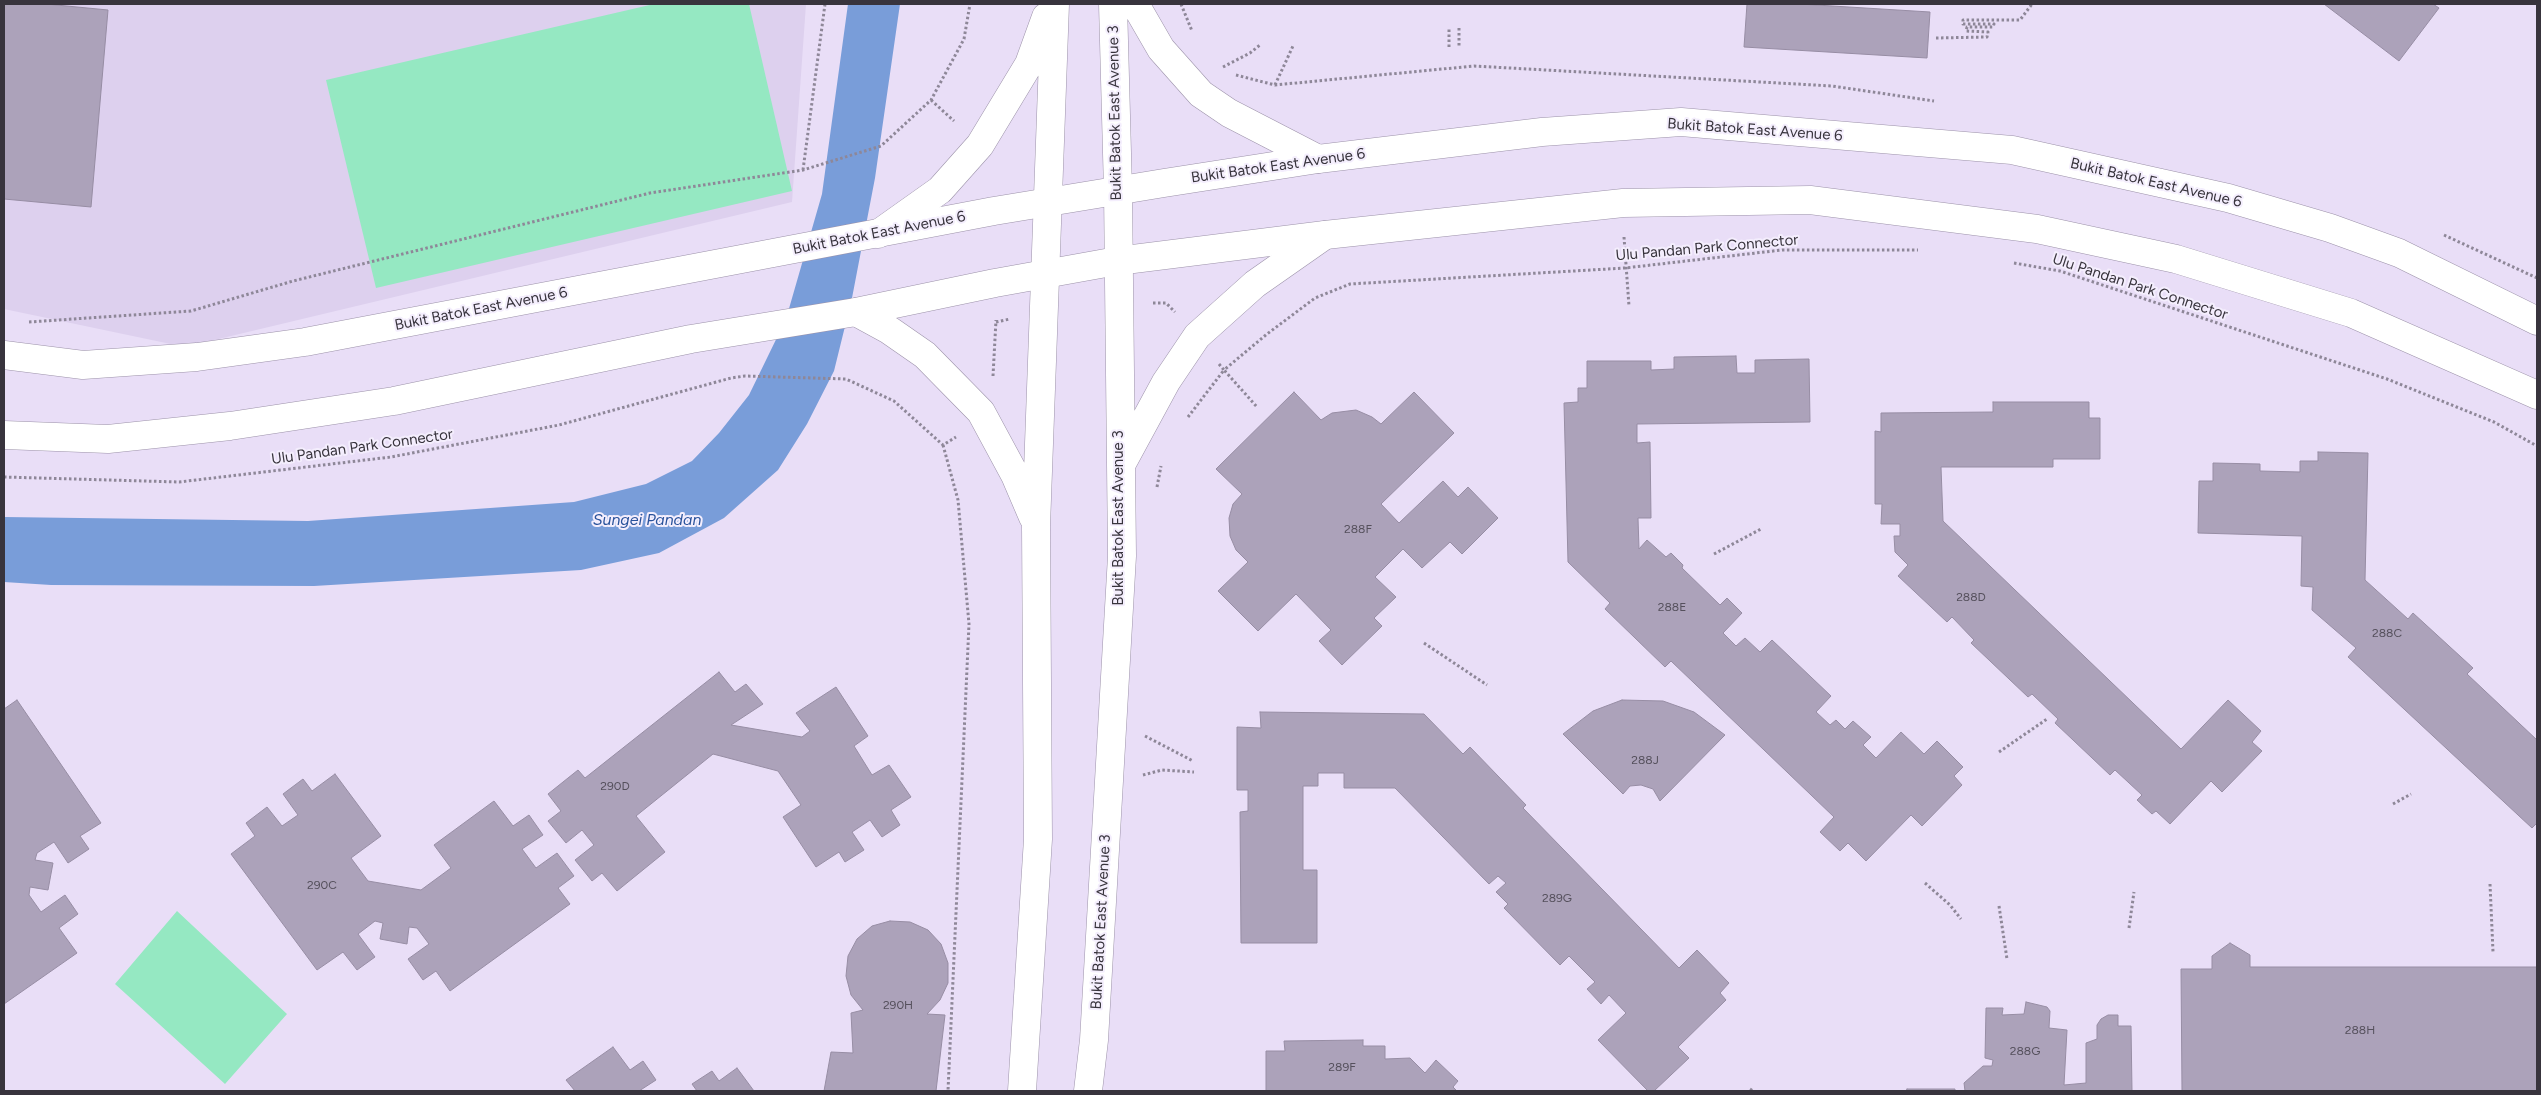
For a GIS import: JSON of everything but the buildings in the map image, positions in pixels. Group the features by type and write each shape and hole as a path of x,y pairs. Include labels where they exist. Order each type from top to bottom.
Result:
{"main road":[{"path":"871,235 940,190 980,145 1029,64 1051,4"},
{"path":"1022,1091 1038,839 1036,526 1047,273 1047,202 1055,4"},
{"name":"Bukit Batok East Avenue 3","path":"1088,1091 1094,1040 1122,556 1117,261 1118,190 1113,4"},
{"path":"1135,4 1162,49 1201,94 1229,112 1318,159"},
{"name":"Bukit Batok East Avenue 6","path":"4,355 82,365 196,357 305,342 1118,190 1318,159 1542,132 1681,122 2012,150 2228,198 2330,228 2399,253 2537,321"},
{"path":"4,435 108,439 230,426 394,401 691,339 852,313 1047,273 1117,261 1325,235 1622,203 1810,200 2037,229 2176,259 2352,313 2537,395"},
{"path":"1120,468 1166,382 1197,336 1255,284 1325,235"},
{"path":"852,313 889,330 925,355 981,412 1015,475 1036,526"}],"path":[{"path":"803,170 825,4"},
{"path":"21,323 191,311 293,281 650,193 803,170 881,146 931,100 964,39 970,4"},
{"path":"1936,38 1987,37 1988,32 1966,31 1967,28 1993,27 1994,24 1963,24 1963,20 2020,20 2032,4"},
{"path":"1449,28 1449,47"},
{"path":"1459,28 1459,47"},
{"path":"1260,45 1250,53 1220,69 1245,78 1275,85 1474,66 1832,86 1934,101"},
{"path":"1275,85 1294,46"},
{"path":"1622,203 1629,306"},
{"name":"Ulu Pandan Park Connector","path":"1186,421 1224,370 1266,334 1315,298 1350,284 1625,268 1782,250 1926,250"},
{"name":"Ulu Pandan Park Connector","path":"2012,262 2060,271 2388,379 2494,422 2537,446"},
{"path":"1118,304 1166,302 1258,407"},
{"path":"996,322 1044,312"},
{"name":"Ulu Pandan Park Connector","path":"4,477 179,482 391,457 559,425 731,378 745,376 846,379 894,401 942,444"},
{"path":"948,1091 969,624 958,500 942,444 958,436"},
{"path":"1155,495 1163,458"},
{"path":"1714,554 1761,529"},
{"path":"1424,643 1487,684"},
{"path":"1999,752 2047,719"},
{"path":"1140,742 1140,733 1193,761"},
{"path":"1140,768 1140,776 1162,770 1194,772"},
{"path":"2393,804 2411,794"},
{"path":"1925,883 1950,905 1960,919"},
{"path":"2490,884 2493,952"},
{"path":"2129,928 2134,892"},
{"path":"1999,906 2007,958"}],"shaded area":[{"path":"4,4 806,4 792,202 185,347 4,309"}],"green space":[{"path":"654,4 749,4 792,191 376,288 326,80"},
{"path":"177,911 287,1014 225,1084 115,984"}],"water":[{"name":"Sungei Pandan","path":"848,4 900,4 875,178 852,298 834,371 807,424 778,470 724,518 659,553 581,570 314,586 51,585 4,582 4,517 308,521 574,502 646,484 692,461 719,433 749,395 786,319 822,194"}]}
